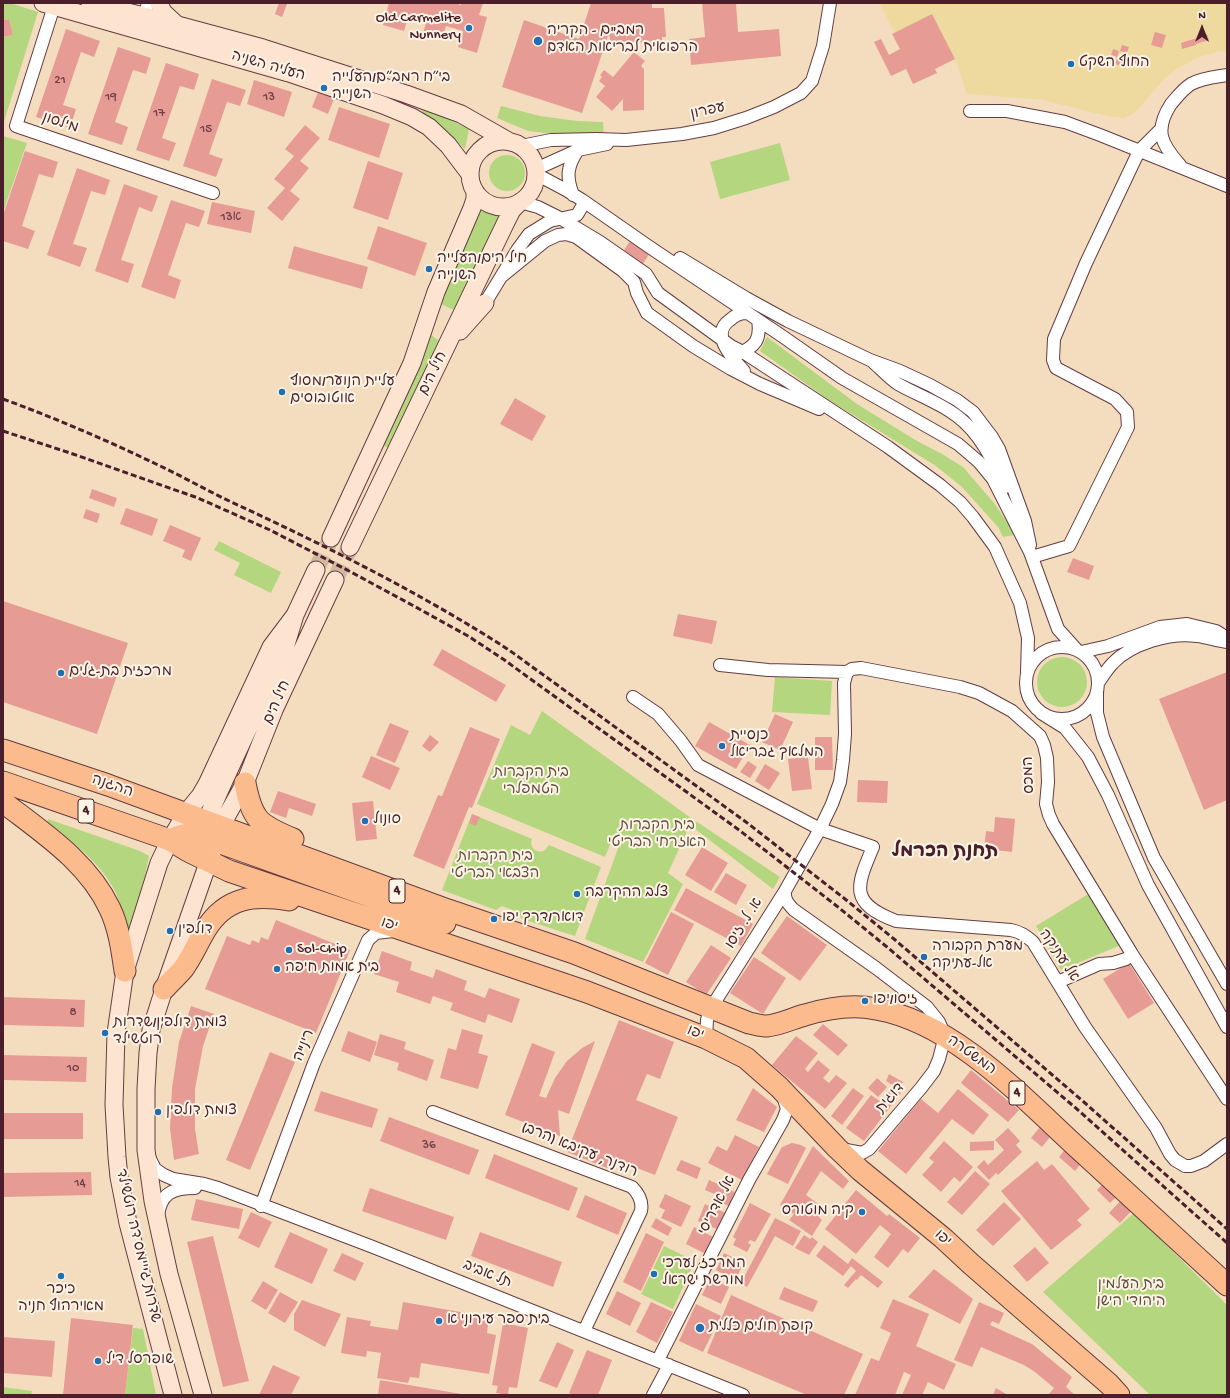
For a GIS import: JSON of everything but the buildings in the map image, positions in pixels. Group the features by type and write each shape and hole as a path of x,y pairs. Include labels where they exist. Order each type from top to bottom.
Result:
{"highway":[{"name":"ההגנה","path":"3,750 186,813 211,831"},
{"name":"ההגנה","path":"3,782 170,840"},
{"path":"245,783 249,802 256,817 260,823 270,830 397,881 448,910"},
{"path":"3,802 56,843 92,879 112,915 119,938 125,971"},
{"path":"170,840 181,835 211,831 421,916 556,954 574,954"},
{"name":"יפו","path":"211,831 448,910 574,954 739,1019 762,1025"},
{"name":"יפו","path":"170,840 207,862 229,871 587,992 706,1038 746,1058 779,1088 860,1170 943,1238 1112,1391"},
{"path":"164,989 183,969 206,928 220,911 233,902 246,898 282,898 338,909"},
{"name":"המשטרה","path":"762,1025 773,1025 823,1010 858,1007 876,1008 898,1014 923,1024 945,1036 991,1069 1227,1285"},
{"path":"746,1058 744,1043 745,1036 749,1029 762,1025"}],"street":[{"name":"העליה השניה","path":"90,3 263,48 427,101 461,114 515,144"},
{"path":"159,3 163,12 179,26"},
{"name":"עפרון","path":"515,144 551,140 597,138 626,140 682,134 714,128 774,107 801,93 812,82 824,46 830,3"},
{"name":"העליה השניה","path":"48,5 144,16 384,105 412,117 429,127 448,145 470,174"},
{"name":"מילסון","path":"48,5 16,126 212,193"},
{"path":"1031,554 1069,546 1128,427 1127,412 1114,399 1056,368 1053,360 1054,339 1086,263 1139,151 1161,129 1167,111 1178,95 1190,84 1208,78 1227,75"},
{"path":"970,111 1007,112 1065,122 1100,134 1227,186"},
{"path":"1161,129 1163,140 1170,154 1181,166"},
{"path":"536,171 578,150 626,140"},
{"path":"500,141 515,144 530,155 536,171 534,187 528,196 511,206 490,205 475,192 471,183 470,174 474,158 485,146 500,141"},
{"path":"448,344 485,303 518,249 529,234 550,220 577,215 583,205 569,183 568,172 570,164 578,150"},
{"path":"536,171 618,225 842,378 958,444 979,462 993,479 1031,554 1058,629 1094,665 1097,674 1098,688 1097,713 1103,737 1154,858 1227,984"},
{"name":"חיל הים","path":"331,538 412,363 436,292 472,208 475,199 475,192"},
{"path":"520,202 538,207 560,218 600,242 646,274 658,293"},
{"name":"חיל הים","path":"350,547 505,224 512,210 520,202"},
{"path":"618,225 652,241 746,298 788,321 870,360 900,371 930,385 957,400 973,412 999,449 1026,521 1031,554"},
{"path":"502,276 545,241 558,235 566,234 576,237 623,271 634,282 645,289 658,293 731,346 743,352 888,447 940,485 960,502 995,548 1020,603 1028,638 1025,683 1027,695 1033,705 1041,713 1065,728 1088,757 1108,795 1148,885 1227,1027"},
{"path":"634,282 637,293 647,313 701,350 760,384 832,415 888,447"},
{"path":"747,313 740,313 728,321 722,333 722,339 725,348 745,373 760,384"},
{"path":"701,350 719,356 743,352 750,348 757,340 760,331 758,320"},
{"name":"חיל הים","path":"211,831 284,651 295,615 316,570"},
{"name":"חיל הים","path":"211,831 245,783 274,710 335,580"},
{"name":"חיל הים","path":"170,840 186,813 200,796 207,784 271,647 295,615"},
{"path":"1026,672 1035,658 1044,651 1054,647 1065,646 1078,650 1108,646 1160,627 1188,624 1216,631 1227,638"},
{"path":"1041,713 1052,718 1063,719 1074,717 1084,712 1092,703 1106,670 1122,655 1141,645 1177,635 1196,636 1227,642"},
{"name":"המכס","path":"720,665 768,670 847,672 852,669 861,668 960,687 979,693 1012,711 1040,736 1044,745 1047,758 1048,782 1046,804 1053,824 1132,954 1227,1099"},
{"name":"א. ל. זיסו","path":"706,1038 711,1008 785,891 820,829 832,804 840,782 845,734 844,683 847,672"},
{"path":"633,697 658,714 681,741 698,765 820,829"},
{"name":"אל עתיקה","path":"820,829 873,847 864,869 860,889 863,899 869,908 883,916 896,921 1011,930 1020,932 1033,942 1084,1027 1156,1128 1170,1154 1175,1160 1185,1166 1191,1166 1204,1161 1227,1144"},
{"name":"שדרות ג'יימס דה רוטשילד","path":"203,1395 169,1274 157,1222 146,1150 145,1113 148,1053 151,1030 207,862 211,831"},
{"name":"שדרות ג'יימס דה רוטשילד","path":"170,840 159,863 125,971 116,1040 114,1105 116,1157 128,1223 173,1395"},
{"path":"785,891 786,902 794,910 876,968 927,1007 939,1022 945,1036"},
{"path":"772,911 784,908 794,910"},
{"name":"רינ\"ה","path":"261,1206 314,1063 368,940 376,933 390,930 408,932"},
{"path":"1058,982 1099,964 1113,963 1126,959 1132,954"},
{"name":"דוגית","path":"837,1148 860,1153 869,1149 934,1071 940,1059 945,1036"},
{"name":"אל אדריסי","path":"654,1395 663,1362 749,1180 786,1113 786,1104 779,1088"},
{"name":"רודנר, עקיבא (הרב)","path":"433,1112 632,1187 638,1193 642,1205 641,1211 584,1331"},
{"name":"תל אביב","path":"146,1150 155,1169 173,1179 218,1188 261,1206 373,1247 743,1395"},
{"name":"תל אביב","path":"157,1222 161,1202 174,1190 181,1188 218,1188"}],"green space":[{"path":"3,3 10,3 38,12 3,125 3,37 13,35 9,19 3,20"},
{"path":"501,106 540,116 577,121 603,122 604,135 562,135 528,131 497,118"},
{"path":"422,110 441,116 469,129 465,149 422,113"},
{"path":"3,136 27,143 3,212"},
{"path":"780,143 790,180 720,199 710,162"},
{"path":"511,155 520,160 524,166 524,180 520,186 511,191 503,191 494,186 490,180 489,169 494,160 500,156"},
{"path":"478,205 489,211 503,215 458,312 441,304"},
{"path":"429,333 443,344 391,449 382,445"},
{"path":"767,337 857,404 963,467 994,503 1014,535 1003,537 998,527 962,487 936,466 829,400 760,351"},
{"path":"219,541 281,572 271,593 234,575 240,563 214,550"},
{"path":"1057,657 1067,657 1080,664 1087,677 1087,687 1080,700 1067,707 1057,707 1048,703 1041,696 1037,687 1037,677 1041,668 1048,661"},
{"path":"775,677 832,681 830,715 772,712"},
{"path":"542,711 691,818 780,877 773,889 690,825 668,873 683,884 643,962 585,939 620,843 612,840 605,857 477,804 511,725 530,735"},
{"name":"בית הקברות הצבאי הבריטי","path":"472,814 532,839 531,845 535,850 544,851 549,845 601,867 575,936 522,919 518,912 502,906 496,910 442,890"},
{"path":"48,819 140,851 149,856 129,935 122,909 110,882 86,854 47,823"},
{"path":"1090,893 1121,945 1061,970 1036,926"},
{"name":"בית העלמין היהודי הישן","path":"1134,1213 1227,1305 1227,1395 1150,1395 1043,1292"},
{"path":"664,1246 695,1261 673,1309 641,1294"},
{"path":"133,1328 143,1329 156,1395 125,1395"},
{"path":"3,1387 32,1391 31,1395 3,1395"}],"sand":[{"name":"החוף השקט","path":"879,3 1227,3 1227,51 1217,52 1196,58 1177,69 1164,79 1136,112 1124,118 1107,116 1043,100 967,94 955,59 932,15 895,33"}],"tunnel":[{"path":"316,570 331,538"},
{"path":"335,580 350,547"}],"railway":[{"path":"3,399 118,446 309,539 444,610 509,650 746,822 845,899 894,939 1085,1103 1227,1229"},
{"path":"3,431 198,498 270,530 468,636 503,659 739,830 838,907 1078,1110 1227,1243"}],"place":[{"name":"Old Carmelite Nunnery","path":"469,28"},
{"name":"רמב\"ם - הקריה הרפואית לבריאות האדם","path":"538,41"},
{"name":"החוף השקט","path":"1071,64"},
{"name":"בי״ח רמב״ם/העלייה השנייה","path":"324,88"},
{"name":"חיל הים/העלייה השנייה","path":"429,269"},
{"name":"עליית הנוער/מסוף אוטובוסים","path":"282,392"},
{"name":"מרכזית בת-גלים","path":"61,673"},
{"name":"כנסיית המלאך גבריאל","path":"722,746"},
{"name":"סונול","path":"365,821"},
{"name":"צלב ההקרבה","path":"577,894"},
{"name":"דואר/דרך יפו","path":"494,919"},
{"name":"דולפין","path":"170,931"},
{"name":"Sol-Chip","path":"289,950"},
{"name":"מערת הקבורה אל-עתיקה","path":"924,957"},
{"name":"בית אמות חיפה","path":"277,969"},
{"name":"זיסו/יפו","path":"865,1001"},
{"name":"צומת דולפין/שדרות רוטשילד","path":"105,1033"},
{"name":"צומת דולפין","path":"158,1112"},
{"name":"קיה מוטורס","path":"862,1212"},
{"name":"המרכז לערכי מורשת ישראל","path":"654,1274"},
{"name":"כיכר מאירהוף חניה","path":"61,1276"},
{"name":"בית ספר עירוני א","path":"439,1321"},
{"name":"קופת חולים כללית","path":"700,1328"},
{"name":"שופרסל דיל","path":"98,1361"}],"district":[{"name":"תחנת הכרמל","path":"945,853"}],"park label":[{"name":"בית הקברות הטמפלרי","path":"531,782"},
{"name":"בית הקברות האזרחי הבריטי","path":"657,836"}]}
